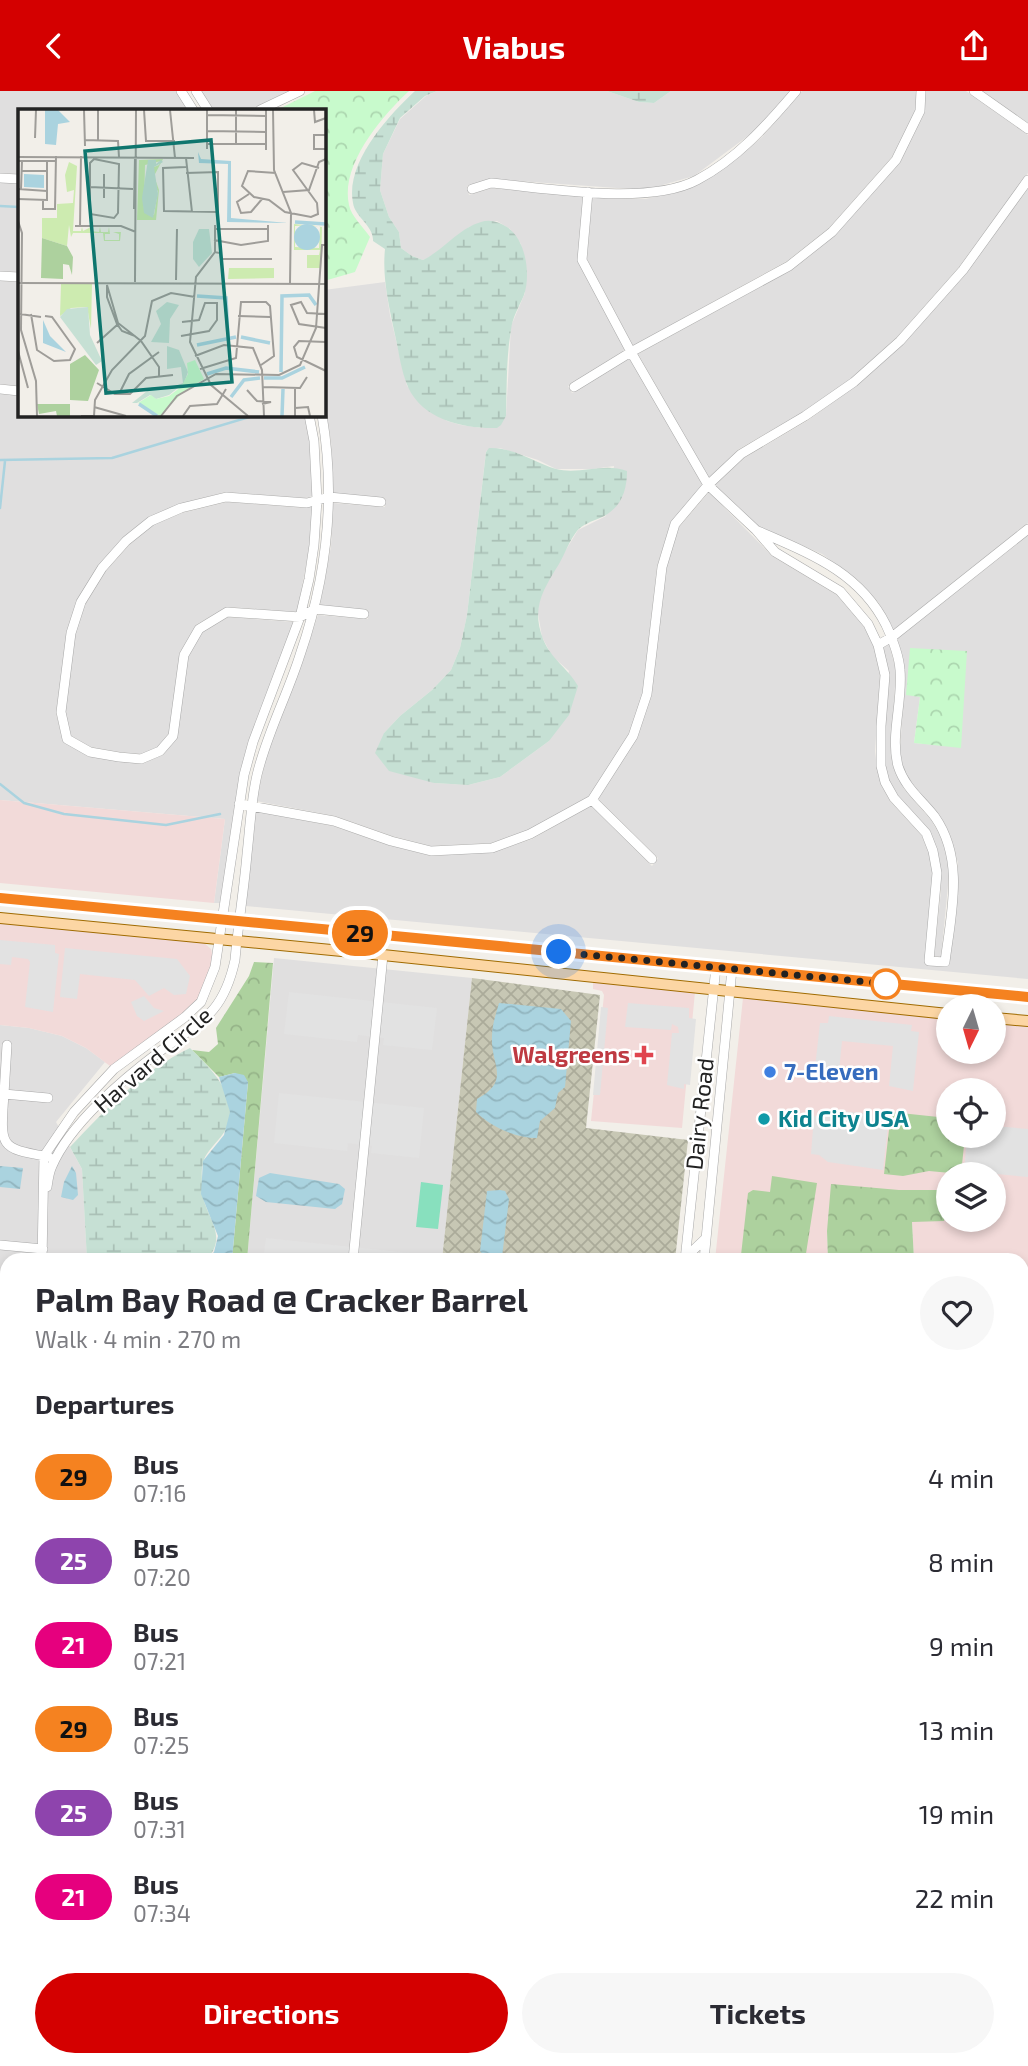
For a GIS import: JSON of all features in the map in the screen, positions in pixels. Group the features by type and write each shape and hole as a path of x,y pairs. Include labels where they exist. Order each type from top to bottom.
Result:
{"main road":[{"path":"0,898 1028,997"},
{"path":"0,918 936,1013"},
{"path":"383,955 403,937"},
{"path":"1006,1019 1028,1021"}],"street":[{"path":"181,91 192,109"},
{"path":"196,91 207,109"},
{"path":"262,109 300,91"},
{"path":"472,189 491,183 645,194 696,181 759,133 796,91"},
{"path":"574,387 631,352 789,265 832,232 896,160 920,111 921,91"},
{"path":"974,91 1028,129"},
{"path":"0,178 18,179"},
{"path":"239,804 334,821 391,841 431,851 492,848 530,834 592,800 633,736 647,694 662,567 675,524 708,485 741,454 805,416 854,382 900,341 963,270 1028,180"},
{"path":"588,192 582,260 631,352 708,485 756,530 775,552 840,591 868,624 878,645 885,675 879,751 881,766 885,782 894,798 926,833 933,851 937,891 929,961 945,962 954,865 946,837 934,816 907,786 895,753 900,670 892,637 876,606 856,584 820,559 756,530"},
{"path":"0,276 18,277"},
{"path":"0,389 18,390"},
{"name":"Harvard Circle","path":"43,1253 44,1156 74,1112 114,1069 185,1017 201,1002 215,967 239,804 253,742 300,617 314,545 317,500 314,441 309,417"},
{"name":"Harvard Circle","path":"42,1213 51,1168 85,1119 122,1082 159,1052 197,1027 218,1004 231,981 240,922 251,806 265,744 315,609 327,545 329,497 322,417"},
{"path":"364,614 315,609 300,617 227,612 199,629 184,655 173,736 160,751 141,759 120,757 90,751 67,739 61,712 71,633 81,602 102,568 126,541 151,520 181,508 226,497 307,503 329,497 381,502"},
{"path":"878,645 892,637 1028,529"},
{"path":"592,800 652,859"},
{"path":"354,1253 383,955"},
{"name":"Dairy Road","path":"687,1253 716,967"},
{"name":"Dairy Road","path":"705,1253 732,969"},
{"path":"7,1045 0,1138 5,1147 13,1151 56,1158"},
{"path":"2,1094 48,1098"},
{"path":"691,1253 706,1238"},
{"path":"0,1245 43,1249"}],"shaded area":[{"path":"0,91 176,91 187,109 18,109 18,174 0,173"},
{"path":"201,91 289,91 251,109 212,109"},
{"path":"437,91 607,91 639,102 654,103 671,91 790,91 756,130 694,176 645,190 492,179 467,186 469,195 492,188 583,196 578,260 625,350 568,386 572,393 630,358 703,485 671,523 657,566 643,693 629,734 590,796 529,830 491,843 431,846 335,816 256,801 269,746 318,615 368,619 368,610 320,605 331,546 333,503 385,507 385,498 333,493 331,441 326,412 326,290 385,282 407,386 447,421 482,428 506,416 511,326 525,293 521,244 510,229 497,221 469,227 434,255 423,260 401,248 399,232 389,217 380,190 383,154 400,119 426,96","holes":["500,448 538,460 556,469 614,466 606,516 578,530 544,586 537,607 542,637 552,656 569,671 549,741 500,777 468,785 434,783 384,733 451,670 460,648 467,615 486,451"]},
{"path":"802,91 917,91 916,110 892,157 829,228 787,261 633,346 587,259 592,197 646,199 698,185 762,137"},
{"path":"925,91 966,91 1028,135 1028,173 959,267 897,337 852,378 803,412 739,449 709,478 638,354 791,270 835,235 900,162 924,114"},
{"path":"982,91 1028,91 1028,123"},
{"path":"0,183 18,183 18,272 0,271"},
{"path":"1028,188 1028,523 893,630 879,603 858,580 822,554 758,526 715,485 744,458 807,421 856,386 903,344 966,273"},
{"path":"0,281 18,282 18,386 0,384"},
{"path":"0,394 18,395 18,417 305,417 310,442 313,496 306,498 225,492 180,504 149,517 123,538 77,600 67,633 56,713 63,740 89,756 141,764 163,755 177,737 188,656 202,632 228,617 294,622 249,740 240,773 221,903 214,903 225,819 0,800"},
{"path":"709,492 772,556 837,595 864,627 874,647 880,675 875,751 881,784 890,801 922,836 929,852 933,873 929,965 944,967 949,962 958,863 950,835 938,814 911,783 903,768 900,752 905,670 897,639 1028,535 1028,979 246,906 255,811 333,826 431,856 493,852 532,839 592,805 652,866 658,858 598,799 636,739 651,696 666,568 679,527","holes":["920,697 961,747 914,743"]},
{"path":"227,502 306,508 312,506 310,545 297,612 228,607 197,624 180,652 169,733 158,747 141,754 120,752 91,747 71,736 65,711 75,634 85,605 105,572 129,545 153,525 182,513"},
{"path":"889,644 896,670 891,752 895,771 904,789 931,820 942,839 950,865 941,957 934,956 941,891 937,850 929,830 897,795 885,765 889,675 883,648"},
{"path":"0,800 225,819 214,903 0,883"},
{"path":"0,923 202,941 211,949 215,967 201,1002 114,1069 86,1048 62,1036 29,1028 0,1025"},
{"path":"0,940 55,945 55,953 59,954 53,1012 25,1007 30,962 28,959 12,957 11,965 0,964"},
{"path":"65,948 177,959 190,976 186,994 174,995 164,988 149,996 135,980 80,974 77,999 60,997"},
{"path":"274,958 472,978 443,1253 248,1253"},
{"path":"472,978 600,995 586,1128 688,1140 676,1253 443,1253"},
{"path":"593,981 695,992 682,1128 591,1121 604,995 602,991 593,989"},
{"path":"289,992 437,1008 432,1050 383,1045 384,1038 358,1035 357,1042 284,1034"},
{"path":"144,996 154,1008 164,1011 144,1021 137,1016 131,1002"},
{"path":"743,998 936,1018 936,1064 1006,1064 1006,1024 1028,1025 1028,1253 914,1253 912,1222 936,1198 936,1232 1006,1232 1006,1162 936,1162 936,1190 899,1190 827,1231 828,1253 716,1253"},
{"path":"628,1003 689,1008 689,1018 696,1019 690,1085 684,1084 684,1089 667,1085 672,1033 679,1033 678,1027 672,1024 671,1030 625,1027"},
{"path":"601,1007 608,1008 600,1095 593,1095"},
{"path":"829,1016 912,1025 911,1031 919,1032 913,1091 889,1086 893,1046 842,1041 838,1082 814,1077 820,1023 828,1023"},
{"path":"0,1025 29,1028 62,1036 86,1048 105,1062 56,1122 82,1169 87,1253 0,1253"},
{"path":"279,1093 424,1108 419,1158 371,1153 372,1146 348,1143 347,1151 274,1143"},
{"path":"831,1110 889,1116 883,1170 828,1162 819,1155 811,1154 814,1116 823,1117"},
{"path":"1006,1127 1028,1129 1028,1177 1006,1175 1006,1162 965,1162 966,1148 1006,1148"},
{"path":"266,1238 410,1253 264,1253"}],"green space":[{"path":"315,91 409,91 366,142 351,174 348,190 350,209 370,237 355,272 326,280 326,109 279,109"},
{"path":"415,91 437,91 425,96 400,118 383,154 380,190 389,217 399,232 401,248 423,260 466,229 491,221 504,225 519,240 523,249 527,268 526,287 513,321 509,341 506,416 497,428 471,427 446,420 434,415 415,398 404,375 390,313 385,281 385,249 373,241 371,231 354,208 352,188 362,157 381,127"},
{"path":"607,91 671,91 654,103 639,102"},
{"path":"489,448 523,455 556,469 574,471 610,468 627,471 626,486 613,510 577,531 540,600 538,618 543,639 550,652 578,686 569,715 549,741 500,777 468,785 434,783 389,771 375,753 384,733 451,670 460,648 467,615 486,452"},
{"path":"910,648 967,651 961,748 914,743 920,697 906,695"},
{"path":"254,962 273,963 248,1253 233,1253 248,1082 235,1073 219,1077 192,1050 209,1052 218,1044 216,1028 249,976"},
{"path":"190,1048 221,1084 228,1101 230,1119 227,1127 205,1157 202,1168 205,1205 216,1232 213,1250 211,1253 87,1253 82,1169 70,1147 140,1079"},
{"path":"891,1112 936,1117 936,1148 964,1148 962,1162 936,1162 936,1172 903,1176 884,1174"},
{"path":"772,1176 817,1183 806,1253 741,1253 748,1193 753,1190 770,1192"},
{"path":"421,1182 443,1185 438,1229 416,1227"},
{"path":"831,1184 899,1190 936,1190 936,1221 912,1222 914,1253 828,1253"}],"water":[{"path":"499,1003 561,1009 571,1021 565,1087 558,1093 555,1108 540,1121 537,1138 504,1131 476,1112 477,1099 488,1092 497,1078 492,1036"},
{"path":"235,1073 244,1075 248,1082 233,1253 213,1253 218,1236 201,1194 203,1161 224,1135 230,1112 219,1077"},
{"path":"0,1166 23,1168 20,1189 0,1187"},
{"path":"72,1166 76,1173 78,1195 73,1200 61,1197 64,1182"},
{"path":"270,1173 339,1184 345,1189 342,1204 335,1209 266,1202 256,1196 259,1178"},
{"path":"487,1191 505,1191 509,1199 502,1253 480,1251"}],"waterway":[{"path":"0,206 18,207"},
{"path":"0,460 112,458 249,417"},
{"path":"0,508 5,461"},
{"path":"0,784 24,803 64,814 166,825 220,814"}],"bus line":[{"name":"29","path":"0,898 1028,997"}],"place":[{"name":"Walgreens","path":"644,1055"},
{"name":"7-Eleven","path":"770,1072"},
{"name":"Kid City USA","path":"764,1119"}],"route":[{"path":"559,952 886,984"}]}
